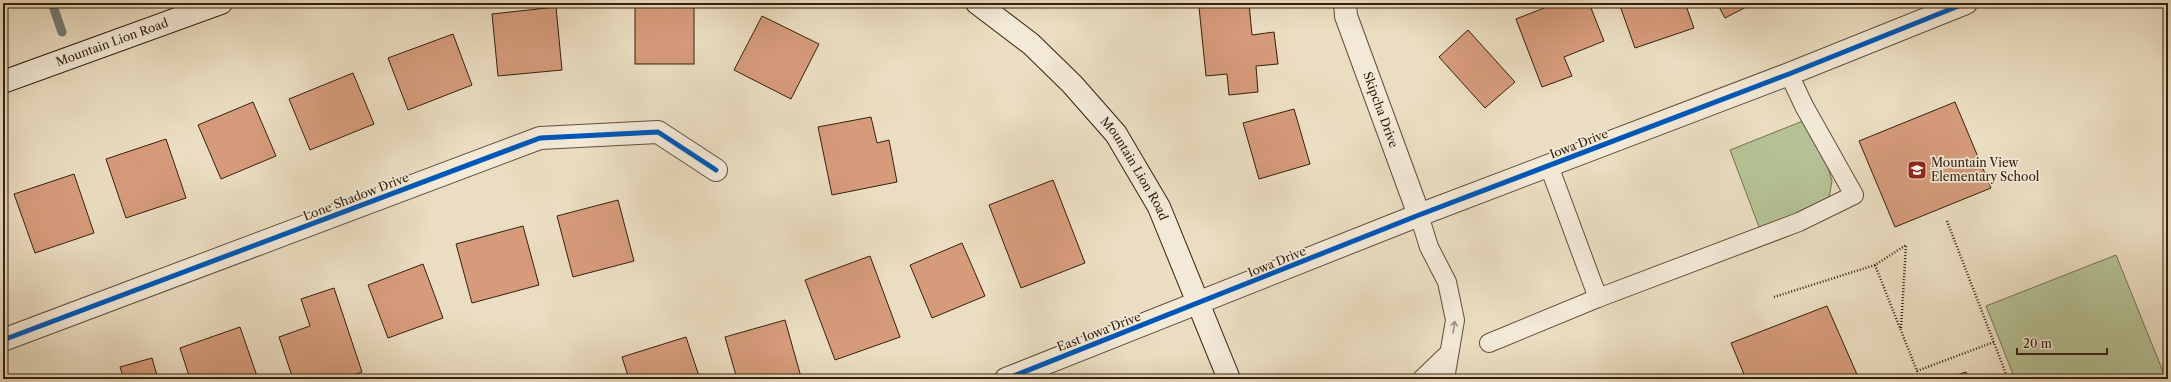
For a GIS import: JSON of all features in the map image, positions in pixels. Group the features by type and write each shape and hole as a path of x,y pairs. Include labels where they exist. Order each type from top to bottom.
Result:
{"street":[{"name":"Mountain Lion Road","path":"3,82 221,3"},
{"name":"Mountain Lion Road","path":"976,3 1031,44 1072,84 1116,134 1159,207 1230,379"},
{"name":"Skipcha Drive","path":"1345,3 1346,16 1419,215"},
{"name":"Iowa Drive","path":"1200,304 1419,215 1789,74 1966,3"},
{"name":"Lone Shadow Drive","path":"3,340 540,138 658,132 716,170"},
{"name":"East Iowa Drive","path":"1019,377 1200,304"}],"lane":[{"path":"1489,344 1598,298 1799,222 1854,195 1804,106 1789,74"},
{"path":"1549,166 1598,298"},
{"path":"1419,215 1429,247 1447,282 1455,320 1445,379"},
{"path":"1422,379 1449,353"}],"path":[{"path":"1948,221 2008,379"},
{"path":"1774,297 1875,265 1906,245 1901,331"},
{"path":"1875,265 1916,371 1994,342"}],"green space":[{"path":"1813,117 1832,181 1828,204 1762,235 1730,150"},
{"path":"2116,255 2166,379 2015,379 1986,306"}],"building":[{"path":"1249,3 1252,35 1274,32 1278,64 1256,66 1258,92 1229,95 1227,74 1206,76 1199,7"},
{"path":"1557,3 1589,3 1604,41 1564,57 1572,76 1542,87 1516,19"},
{"path":"1619,3 1685,3 1694,28 1635,48"},
{"path":"1717,3 1754,3 1725,18"},
{"path":"635,6 694,6 694,64 635,64"},
{"path":"556,7 562,70 498,76 492,14"},
{"path":"762,16 819,44 791,99 734,70"},
{"path":"1468,30 1515,82 1485,108 1439,57"},
{"path":"453,34 472,85 408,110 388,58"},
{"path":"353,73 374,124 310,150 289,99"},
{"path":"253,102 276,156 221,179 198,125"},
{"path":"1955,102 1991,188 1895,227 1859,141"},
{"path":"1294,109 1310,164 1259,179 1243,123"},
{"path":"871,117 877,143 889,140 897,182 832,195 818,127"},
{"path":"166,139 186,198 126,218 106,159"},
{"path":"74,174 94,233 35,253 14,194"},
{"path":"1053,180 1085,263 1021,288 989,205"},
{"path":"618,200 634,261 573,277 557,216"},
{"path":"523,226 539,285 472,303 456,244"},
{"path":"962,243 985,296 932,318 910,265"},
{"path":"870,256 900,337 835,360 805,280"},
{"path":"423,264 443,318 388,338 368,285"},
{"path":"334,288 362,372 342,379 293,379 279,337 310,326 301,299"},
{"path":"1827,306 1859,379 1746,379 1731,343"},
{"path":"785,320 801,377 737,379 725,337"},
{"path":"240,327 258,379 190,379 180,348"},
{"path":"686,337 700,379 629,379 622,357"},
{"path":"152,358 158,379 124,379 120,367"},
{"path":"1966,372 1969,379 1945,379"}],"waterway":[{"path":"52,3 62,32"}],"cycle path":[{"path":"1006,379 1419,215 1789,74 1966,3"},
{"path":"3,340 540,138 658,132 716,170"}],"place":[{"name":"Mountain View Elementary School","path":"1917,170"}]}
